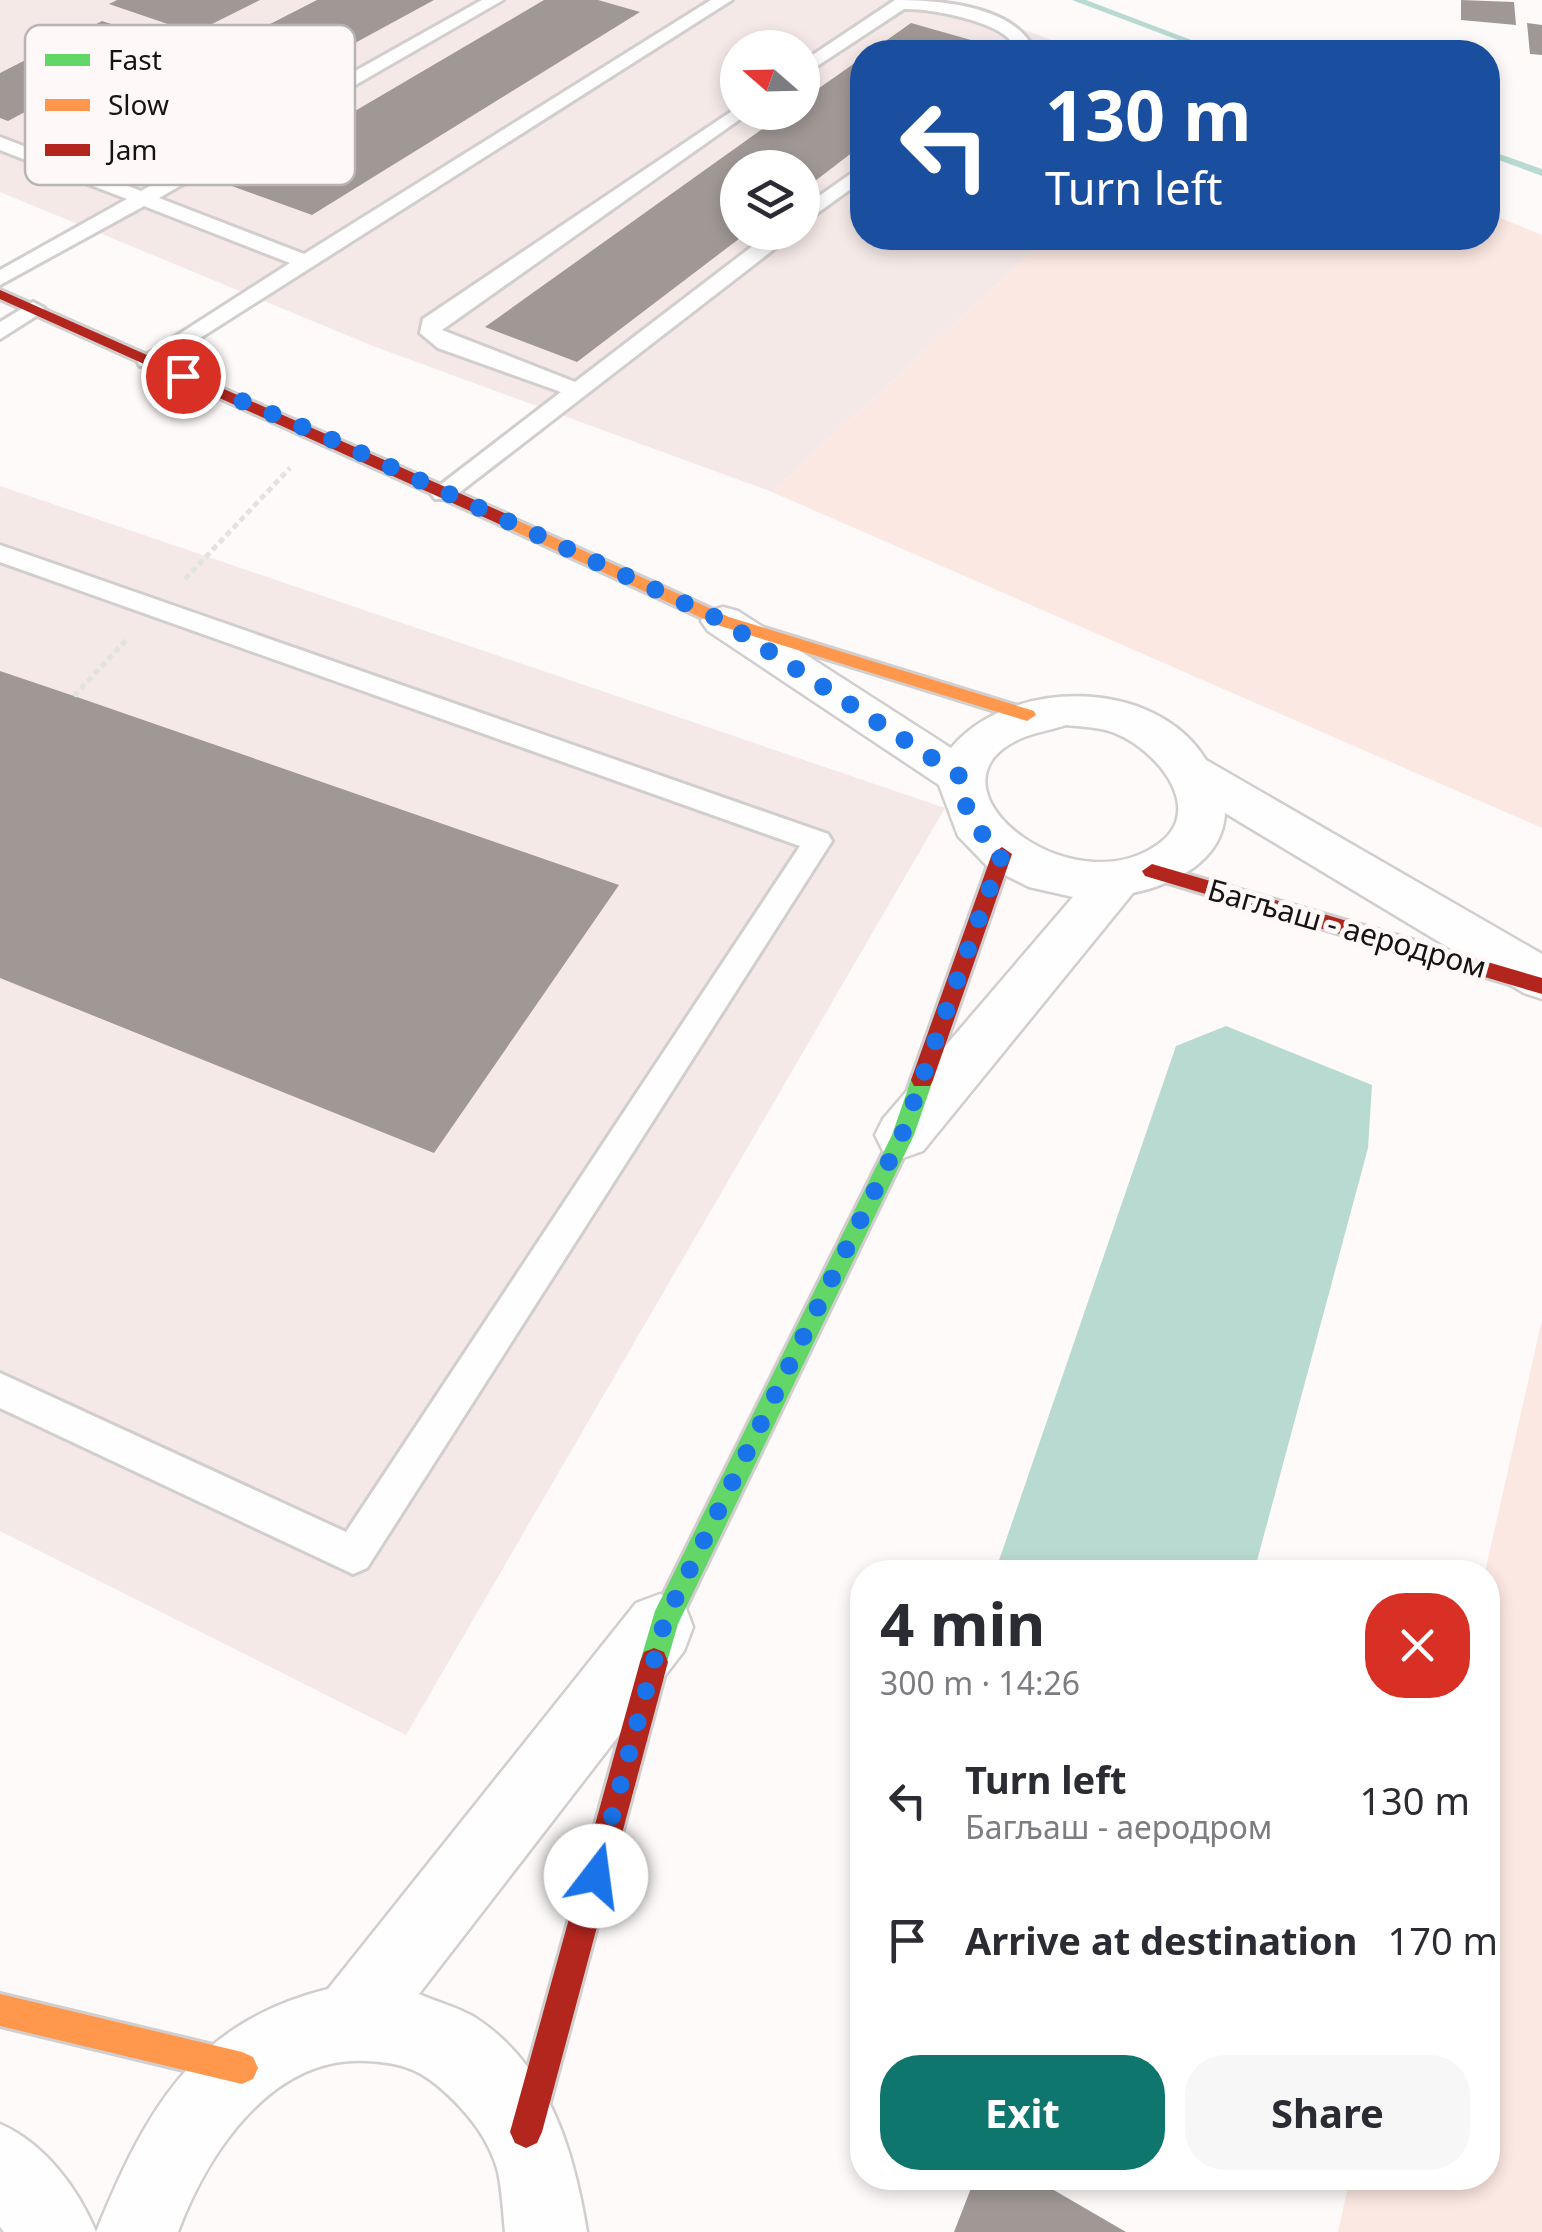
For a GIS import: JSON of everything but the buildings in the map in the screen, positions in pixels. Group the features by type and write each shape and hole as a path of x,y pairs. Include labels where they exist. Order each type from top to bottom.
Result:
{"street":[{"name":"Багљаш - аеродром","path":"0,294 322,435 723,621 1027,715"},
{"name":"Багљаш - аеродром","path":"723,621 961,777"},
{"name":"Багљаш - аеродром","path":"1066,710 1105,714 1143,726 1174,747 1195,773 1542,982 1133,876 1056,876 1002,854 977,831 962,805 961,777 972,751 996,729 1027,715 1066,710"},
{"name":"Багљаш - аеродром","path":"1133,876 1180,854 1198,830 1204,802 1195,773"},
{"path":"526,2132 665,1620 902,1135 1002,854"},
{"path":"902,1135 1133,876"},
{"path":"350,2022 665,1620"},
{"path":"0,2010 242,2068"},
{"path":"137,2232 160,2171 197,2114 242,2068 296,2036 350,2022 404,2026 454,2046 496,2081 526,2132 545,2193 546,2232"},
{"path":"0,2164 56,2232"}],"lane":[{"path":"355,78 494,0"},
{"path":"148,361 723,0"},
{"path":"820,59 900,4 916,1 938,2 1013,31 1019,40"},
{"path":"578,391 446,344 432,333 432,324 720,126"},
{"path":"0,143 25,153"},
{"path":"820,204 850,181"},
{"path":"108,185 307,262"},
{"path":"0,278 165,185"},
{"path":"444,494 761,250"},
{"path":"0,332 32,308"},
{"path":"0,553 818,841 353,1555 0,1390"}],"path":[{"path":"74,696 322,435"}],"shaded area":[{"path":"0,0 946,0 1051,40 850,40 850,250 1035,250 772,492 373,346 0,192"},
{"path":"1500,218 1542,235 1542,828 772,492 1035,250 1500,250"},
{"path":"0,486 945,808 406,1735 0,1531"},
{"path":"1226,1026 1372,1085 1368,1148 1257,1560 999,1560 1176,1046"},
{"path":"1542,1320 1542,2232 1338,2232 1347,2190 1500,2190 1500,1560 1488,1560"}],"waterway":[{"path":"1077,0 1185,40"},
{"path":"1500,157 1542,173"}],"traffic: fast":[{"path":"654,1662 665,1621 903,1135 922,1080"}],"traffic: slow":[{"path":"505,520 723,621 1027,715"},
{"path":"0,2010 242,2068"}],"traffic: jam":[{"path":"0,294 505,520"},
{"path":"922,1080 1002,854"},
{"path":"1152,871 1542,986"},
{"path":"526,2132 654,1662"}],"route":[{"path":"183,376 322,435 723,621 961,777 962,805 977,831 1002,854 902,1135 665,1620 596,1876"}]}
